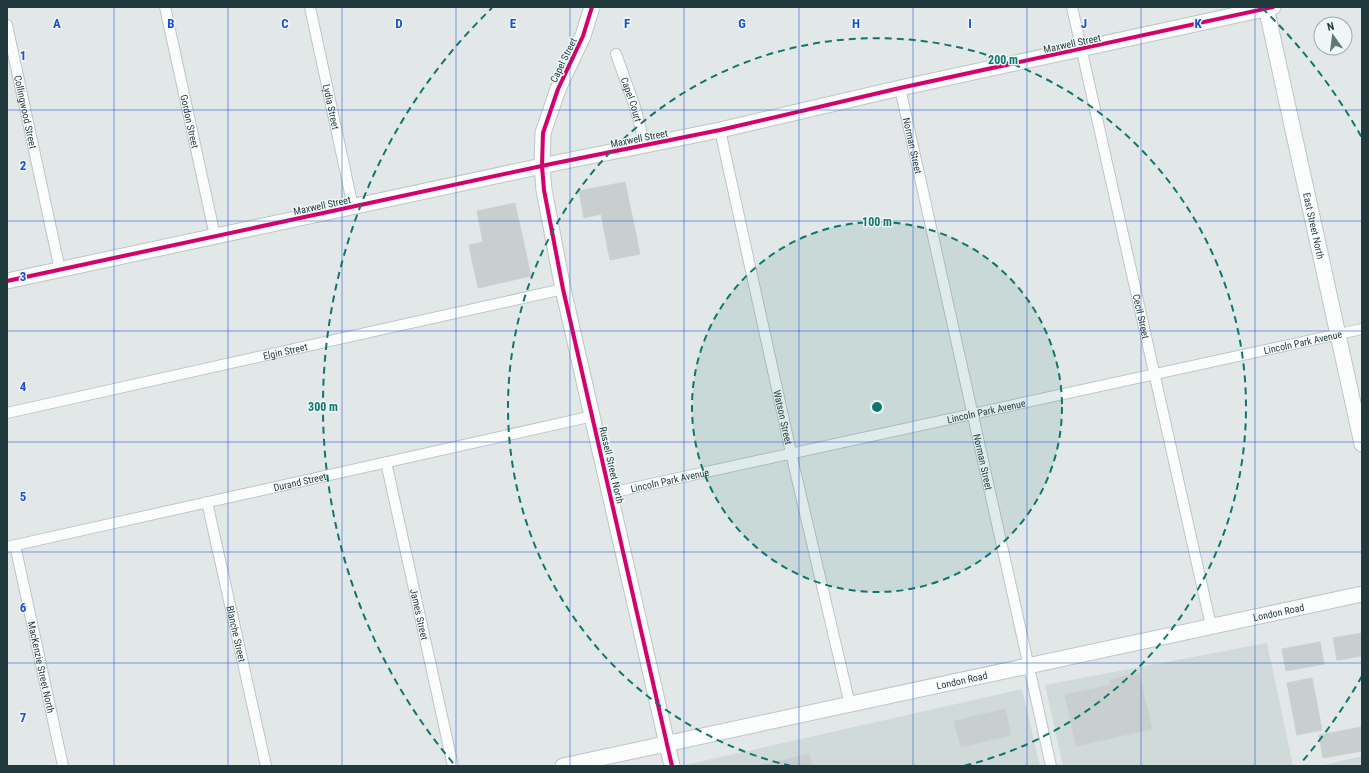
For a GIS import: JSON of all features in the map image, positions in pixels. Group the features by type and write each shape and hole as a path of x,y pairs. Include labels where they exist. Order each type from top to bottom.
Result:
{"street":[{"name":"Gordon Street","path":"165,7 215,236"},
{"name":"Lydia Street","path":"310,7 352,207"},
{"name":"Capel Street","path":"542,166 543,133 558,89 584,36 592,7"},
{"name":"Cecil Street","path":"1072,7 1211,626"},
{"name":"Maxwell Street","path":"7,281 542,166 720,130 900,88 1269,7"},
{"name":"East Street North","path":"1269,7 1362,444"},
{"name":"Collingwood Street","path":"7,25 60,270"},
{"name":"Capel Court","path":"616,54 633,101 645,145"},
{"name":"Norman Street","path":"900,88 1051,766"},
{"name":"Watson Street","path":"720,130 791,454 850,705"},
{"name":"Russell Street North","path":"542,166 544,190 563,289 672,766"},
{"name":"Elgin Street","path":"7,412 563,289"},
{"name":"Lincoln Park Avenue","path":"610,493 1130,379 1154,376 1362,329"},
{"name":"Durand Street","path":"11,546 593,416"},
{"name":"James Street","path":"386,462 453,766"},
{"name":"Blanche Street","path":"207,502 266,766"},
{"name":"MacKenzie Street North","path":"11,546 63,766"},
{"name":"London Road","path":"563,766 1362,594"}],"shaded area":[{"path":"1267,643 1293,766 1063,766 1045,685"},
{"path":"1022,689 1040,766 678,766 694,763"},
{"path":"1362,756 1362,766 1320,766"}],"building":[{"path":"625,182 640,254 610,260 601,214 584,218 579,191"},
{"path":"515,203 531,276 478,288 469,245 483,242 477,211"},
{"path":"1362,633 1362,656 1337,660 1333,638"},
{"path":"1320,642 1324,664 1286,671 1282,649"},
{"path":"1139,673 1152,729 1076,746 1065,695 1111,685 1110,680"},
{"path":"1312,678 1322,730 1297,735 1287,683"},
{"path":"1005,709 1011,735 961,747 954,721"},
{"path":"1362,727 1362,751 1323,758 1319,735"},
{"path":"809,754 812,766 756,766"}],"cycle path":[{"path":"592,7 583,36 558,89 543,133 542,166 544,190 563,289 672,766"},
{"path":"7,281 551,164 720,130 900,88 1273,7"}]}
